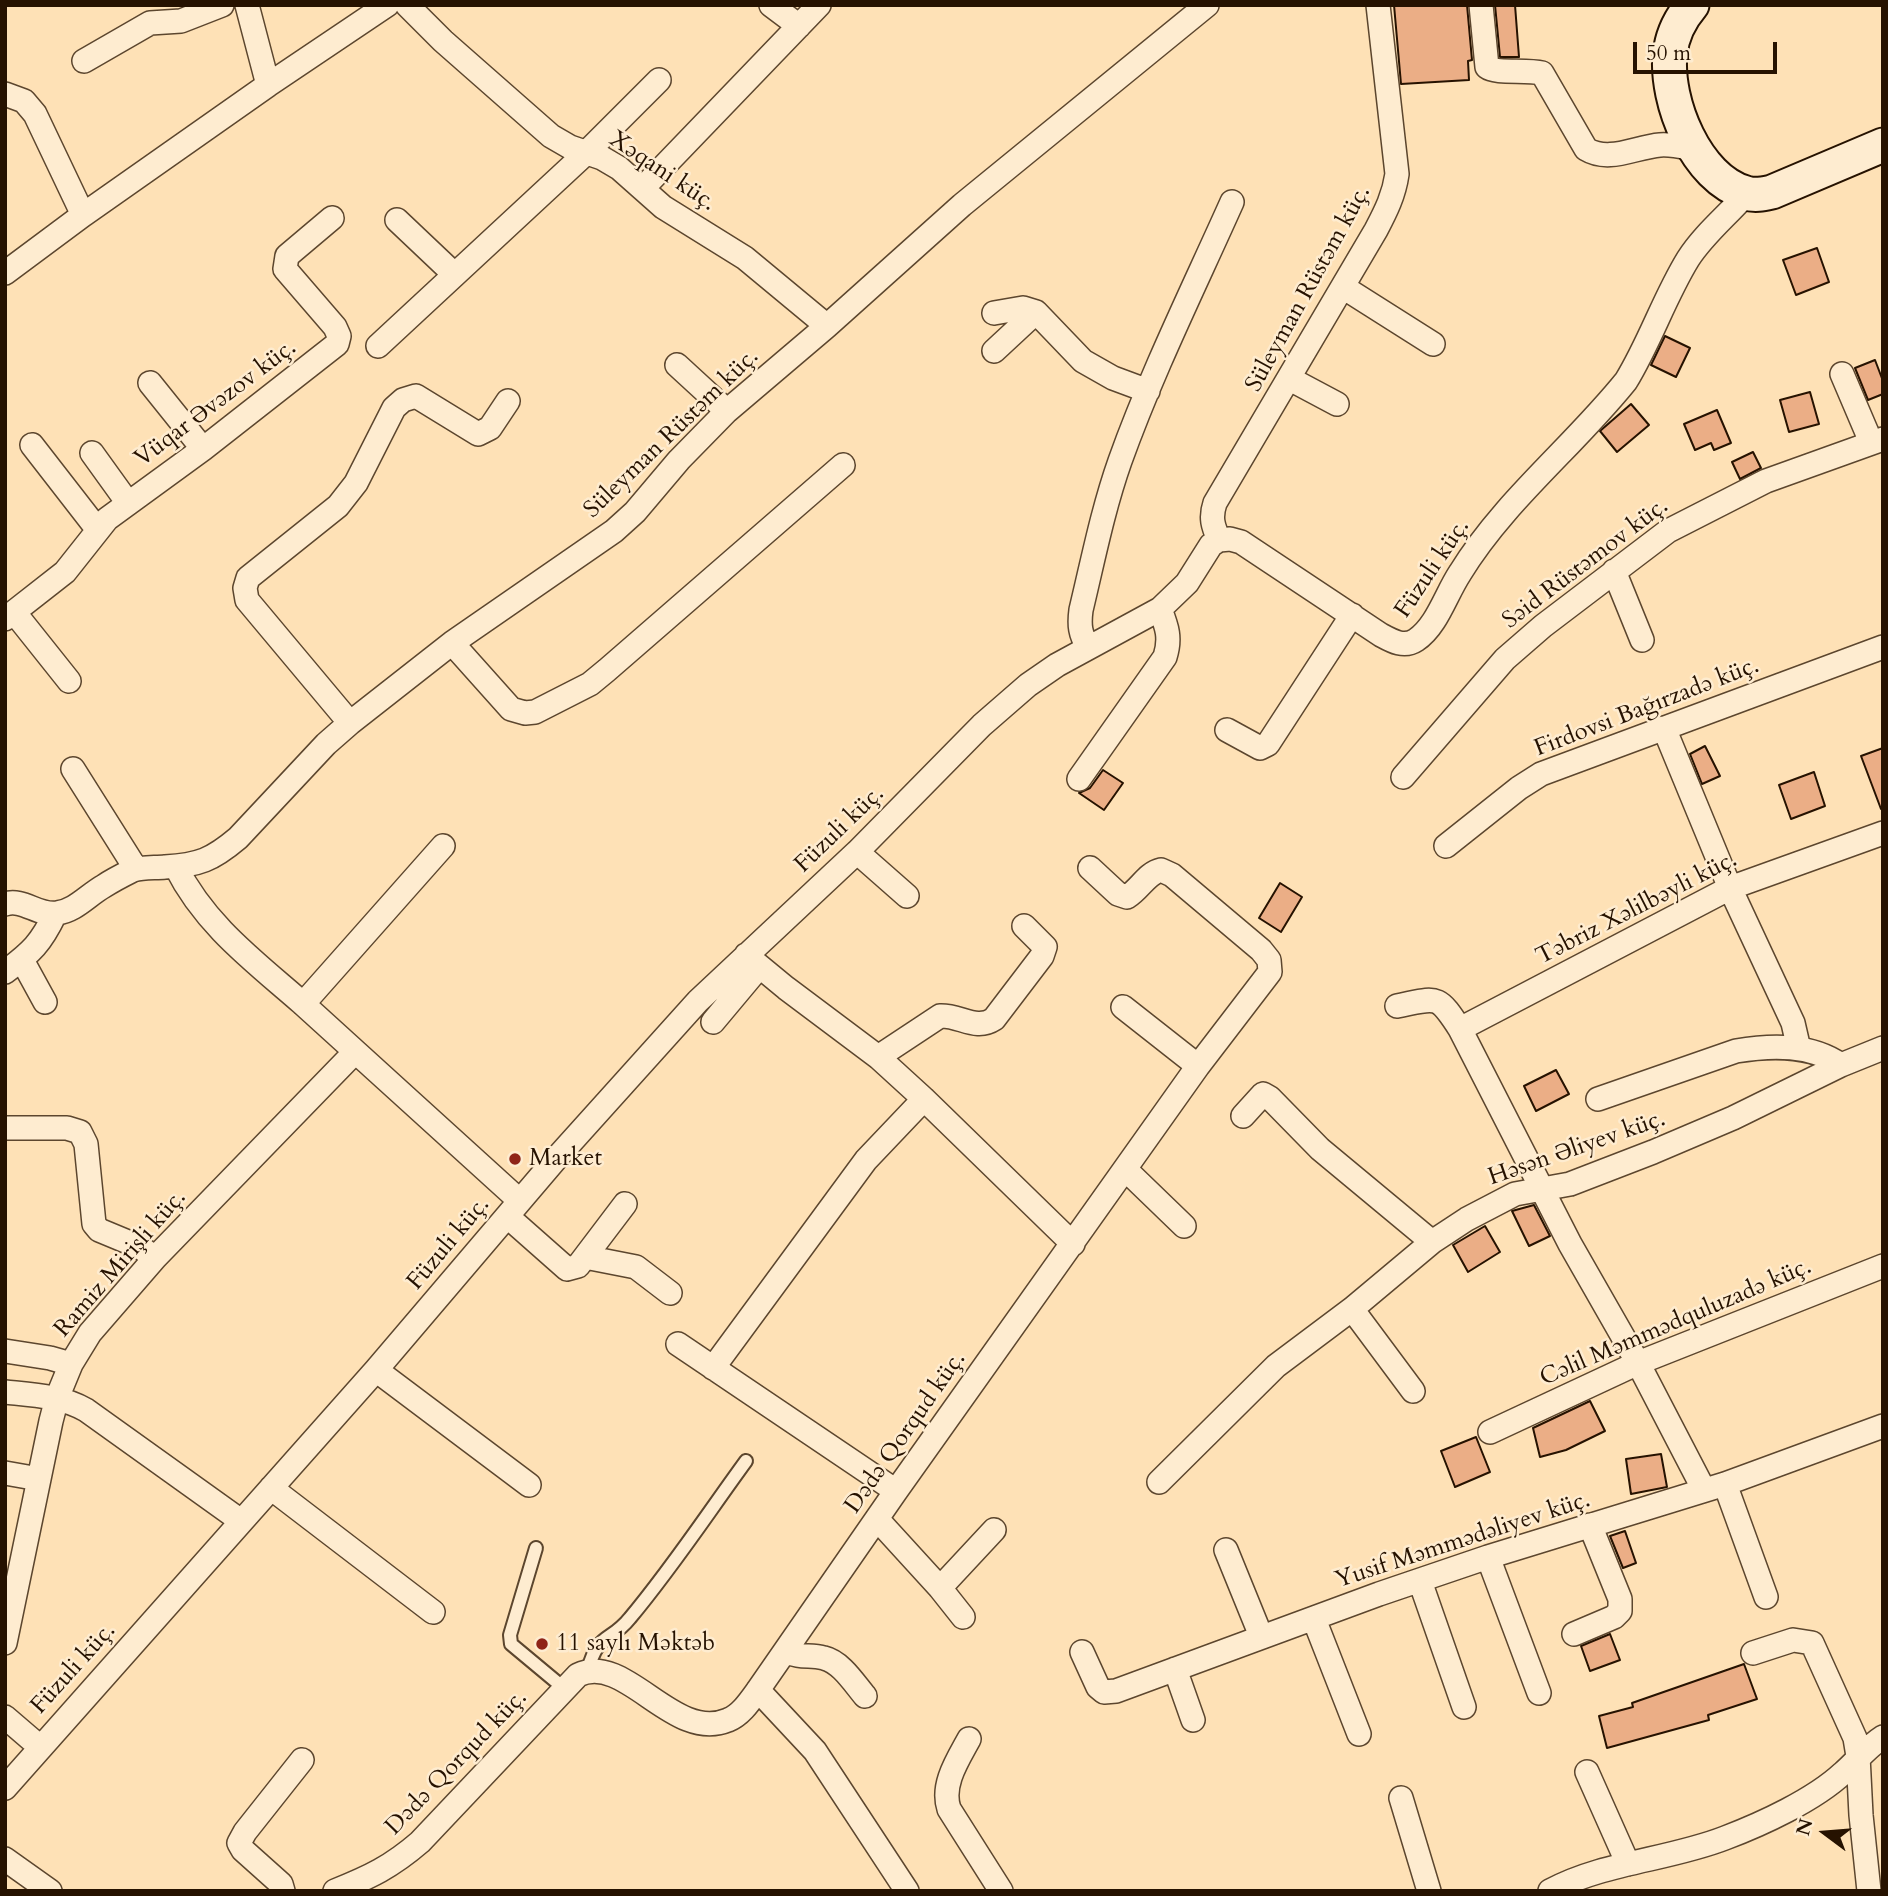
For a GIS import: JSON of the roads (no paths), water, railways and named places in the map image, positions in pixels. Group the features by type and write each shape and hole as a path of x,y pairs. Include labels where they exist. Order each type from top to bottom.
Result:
{"street":[{"path":"83,61 150,23 181,21 222,5"},
{"path":"247,5 268,86"},
{"path":"5,273 83,215 387,5"},
{"name":"Xəqani küç.","path":"407,5 443,41 551,136 619,168 684,221 745,258 827,326"},
{"path":"771,5 799,26"},
{"path":"643,188 819,5"},
{"name":"Süleyman Rüstəm küç.","path":"55,914 69,910 103,886 136,869 198,864 222,851 238,838 326,744 350,723 452,643 614,531 635,512 679,460 727,411 962,205 1207,5"},
{"name":"Süleyman Rüstəm küç.","path":"1219,540 1212,526 1211,514 1215,503 1390,204 1397,174 1378,5"},
{"path":"1481,5 1487,67 1493,71 1519,69 1542,73 1586,149 1596,155 1609,156 1663,145 1693,149"},
{"path":"1692,5 1675,32 1670,80 1677,110 1693,149 1732,187 1746,194 1772,192 1883,145"},
{"path":"378,346 586,153 659,80"},
{"path":"5,93 24,101 35,114 83,215"},
{"name":"Füzuli küç.","path":"5,1788 376,1370 513,1208 642,1062 698,1002 753,961 1000,709 1028,685 1087,647 1160,609 1187,583 1212,545 1219,540 1230,539 1255,549 1394,642 1413,642 1422,635 1474,550 1626,381 1640,359 1687,261 1703,237 1746,194"},
{"path":"1087,647 1079,624 1089,574 1120,463 1232,202"},
{"name":"Vüqar Əvəzov küç.","path":"10,615 65,572 107,519 203,449 337,344 339,336 335,327 285,269 287,256 332,218"},
{"path":"397,220 454,274"},
{"path":"1343,286 1433,344"},
{"path":"993,313 1023,308 1036,312 1083,361 1112,378 1149,391"},
{"path":"994,351 1036,312"},
{"path":"677,365 727,411"},
{"path":"1842,374 1877,440"},
{"path":"1290,379 1337,404"},
{"path":"150,383 203,449"},
{"path":"350,723 247,600 245,588 248,578 338,506 356,483 394,408 403,400 416,396 478,434 490,428 508,401"},
{"name":"Səid Rüstəmov küç.","path":"1403,777 1505,659 1668,531 1766,481 1877,440"},
{"path":"33,445 98,530"},
{"path":"92,453 128,503"},
{"path":"452,643 510,709 525,713 535,712 590,684 843,465"},
{"path":"1615,571 1642,640"},
{"path":"1079,779 1165,657 1169,633 1160,609"},
{"path":"10,615 69,681"},
{"path":"1227,730 1260,748 1268,744 1352,615"},
{"name":"Firdovsi Bağırzadə küç.","path":"1446,846 1519,788 1541,774 1883,648"},
{"path":"1664,729 1730,888 1793,1023 1799,1048"},
{"path":"73,769 136,869"},
{"name":"Təbriz Xəlilbəyli küç.","path":"1460,1029 1730,888 1883,833"},
{"path":"303,1004 443,846"},
{"path":"857,852 907,896"},
{"path":"176,867 186,887 207,916 303,1004 513,1208 567,1269 578,1266 625,1204"},
{"name":"Dədə Qorqud küç.","path":"335,1891 374,1875 420,1842 578,1675 588,1670 609,1673 679,1716 710,1723 727,1721 740,1713 758,1690 1198,1066 1270,972 1269,960 1261,950 1172,875 1161,870 1153,871 1135,892 1127,897 1118,894 1090,868"},
{"path":"7,896 38,912 55,914 43,939 13,966 45,1002"},
{"path":"878,1057 940,1016 951,1016 976,1025 986,1024 994,1019 1042,956 1045,947 1024,926"},
{"path":"712,1022 753,961 878,1057 1073,1244"},
{"path":"1397,1006 1432,999 1441,1002 1460,1029 1570,1244 1638,1363 1715,1487 1766,1597"},
{"path":"1124,1007 1198,1066"},
{"path":"1598,1099 1736,1051 1757,1048 1799,1048 1816,1051 1841,1065"},
{"name":"Həsən Əliyev küç.","path":"1159,1482 1276,1366 1352,1309 1432,1242 1467,1220 1515,1194 1570,1184 1653,1152 1883,1048"},
{"name":"Ramiz Mirişli küç.","path":"5,1643 57,1398 71,1364 90,1333 155,1258 354,1053"},
{"path":"1243,1116 1263,1094 1270,1098 1320,1149 1432,1242"},
{"path":"713,1368 866,1160 924,1099"},
{"path":"5,1128 67,1128 80,1132 86,1144 94,1224 99,1230 140,1247 155,1258"},
{"path":"1125,1169 1184,1226"},
{"path":"585,1257 636,1267 670,1293"},
{"name":"Cəlil Məmmədquluzadə küç.","path":"1490,1432 1638,1363 1883,1266"},
{"path":"1352,1309 1413,1391"},
{"path":"678,1344 896,1492"},
{"path":"5,1352 50,1358 71,1364"},
{"path":"376,1370 529,1485"},
{"path":"5,1392 57,1398 86,1410 241,1521"},
{"name":"Yusif Məmmədəliyev küç.","path":"1082,1652 1098,1687 1104,1692 1115,1691 1420,1580 1715,1487 1883,1426"},
{"path":"5,1473 39,1479"},
{"path":"271,1489 433,1612"},
{"path":"877,1519 963,1617"},
{"path":"1574,1633 1614,1617 1620,1611 1619,1599 1590,1525"},
{"path":"940,1588 994,1530"},
{"path":"1226,1550 1261,1636"},
{"path":"1488,1557 1539,1693"},
{"path":"1420,1580 1464,1707"},
{"path":"1314,1619 1359,1734"},
{"path":"1753,1653 1793,1640 1812,1643 1855,1738 1869,1891"},
{"path":"786,1651 797,1657 825,1658 835,1662 865,1696"},
{"path":"1175,1669 1193,1720"},
{"path":"758,1690 815,1751 907,1891"},
{"path":"5,1717 40,1747"},
{"path":"1550,1891 1573,1881 1697,1847 1749,1828 1783,1812 1830,1783 1883,1737"},
{"path":"969,1739 954,1767 945,1797 949,1810 1001,1891"},
{"path":"283,1891 281,1884 243,1850 239,1843 302,1760"},
{"path":"1587,1772 1628,1864"},
{"path":"1401,1798 1429,1891"},
{"path":"5,1859 50,1891"}],"lane":[{"path":"588,1670 600,1641 629,1619 746,1461"},
{"path":"536,1548 510,1635 511,1644 565,1689"}],"place":[{"name":"Market","path":"515,1159"},
{"name":"11 saylı Məktəb","path":"542,1644"}]}
